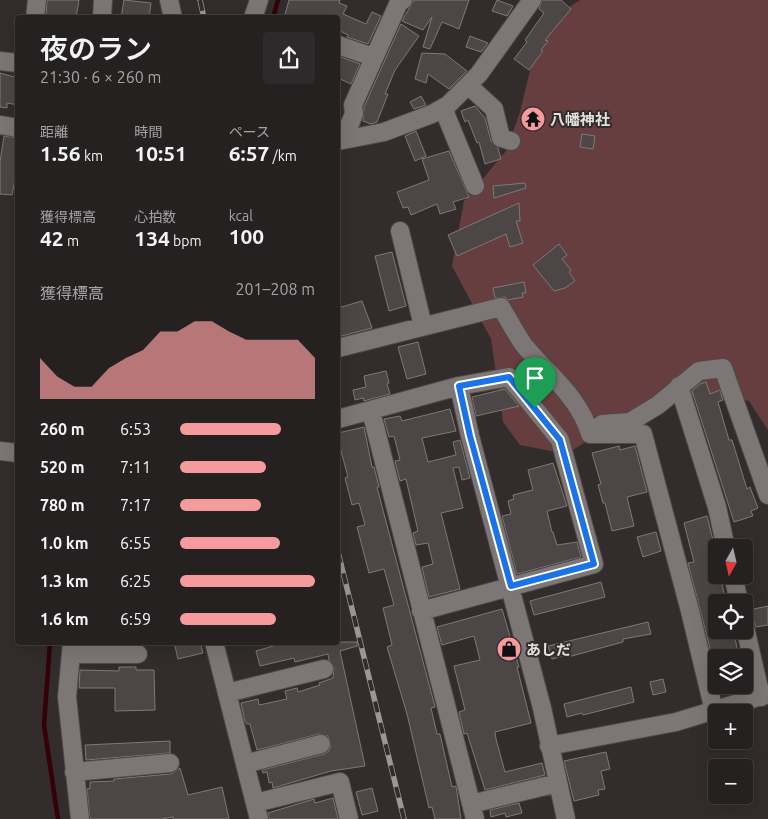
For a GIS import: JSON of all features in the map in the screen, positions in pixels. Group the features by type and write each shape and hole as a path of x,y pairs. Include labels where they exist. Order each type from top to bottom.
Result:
{"street":[{"path":"35,15 37,0"},
{"path":"102,15 103,0"},
{"path":"169,0 172,15"},
{"path":"254,15 259,0"},
{"path":"340,141 354,114 353,105 373,57 400,2 403,0"},
{"path":"340,141 384,132 443,108 469,86 487,64 532,0"},
{"path":"340,45 373,57"},
{"path":"0,61 15,63"},
{"path":"469,86 494,109 500,138 511,141"},
{"path":"443,108 475,186"},
{"path":"0,125 15,128"},
{"path":"400,231 423,326"},
{"path":"340,347 501,307 523,344 574,400 587,422 590,434 643,434 690,611 712,704"},
{"path":"587,422 608,425 630,422 658,405 699,371 722,368 768,495"},
{"path":"340,419 459,386 509,377 560,440 594,564 422,611"},
{"path":"459,386 470,436 511,586 566,819"},
{"path":"679,386 717,507 724,539"},
{"path":"371,411 473,812 558,783"},
{"path":"0,451 15,454"},
{"path":"739,704 764,696 748,639"},
{"path":"215,645 257,811 340,782 349,819"},
{"path":"80,819 67,697 72,648 138,654"},
{"path":"227,693 324,669"},
{"path":"550,746 676,722 708,714"},
{"path":"245,764 321,744"},
{"path":"74,772 170,763"}],"shaded area":[{"path":"580,0 768,0 768,430 749,401 703,394 649,404 566,454 520,445 503,422 491,339 452,266 464,201 506,151 520,112 541,25"}],"building":[{"path":"47,0 79,0 76,15 46,15"},
{"path":"124,0 151,3 149,15 122,15"},
{"path":"289,0 340,0 339,3 347,6 343,14 366,24 372,12 381,16 368,44 347,37 348,35 340,31 340,15 285,15"},
{"path":"414,0 469,0 459,29 442,22 430,49 423,47 432,17 423,30 402,21"},
{"path":"497,0 513,6 507,16 492,11"},
{"path":"542,0 561,0 571,9 545,40 548,41 541,50 543,51 529,70 514,59 527,42 525,40 544,13 539,9"},
{"path":"401,24 419,36 395,70 385,94 388,94 377,122 371,124 363,121 364,107"},
{"path":"470,36 488,43 481,52 466,47"},
{"path":"422,53 445,54 467,71 449,89 428,74 426,83 415,79"},
{"path":"340,57 360,64 351,84 340,79"},
{"path":"0,73 15,77 15,104 7,103 7,108 0,107"},
{"path":"421,96 426,105 414,109 410,102"},
{"path":"475,106 485,118 491,141 498,148 501,159 485,164 479,142 477,143 468,120 465,122 461,111"},
{"path":"416,131 426,156 415,161 405,136"},
{"path":"582,134 595,136 593,149 580,147"},
{"path":"4,136 15,138 15,179 12,195 0,194 0,162"},
{"path":"449,151 469,197 453,202 456,209 440,214 437,204 411,215 408,207 403,208 397,192 429,180 422,159"},
{"path":"525,183 526,188 494,198 493,186"},
{"path":"519,203 520,221 516,221 523,243 510,247 506,234 457,256 448,235"},
{"path":"559,244 567,255 562,259 571,270 569,272 575,281 565,288 554,291 533,265"},
{"path":"392,252 406,306 389,311 375,256"},
{"path":"524,282 526,293 522,293 523,297 508,300 505,297 495,298 493,288"},
{"path":"362,301 372,328 340,336 340,307"},
{"path":"418,342 426,374 407,379 398,347"},
{"path":"386,371 390,394 364,401 363,398 355,400 353,390 366,387 364,376"},
{"path":"706,382 710,394 720,390 723,400 718,402 729,440 732,440 747,489 750,487 758,508 751,511 753,516 734,522 692,391 700,384"},
{"path":"505,389 519,406 476,416 472,397"},
{"path":"450,409 456,431 422,438 428,462 456,455 453,442 460,440 470,478 462,480 459,467 453,468 463,508 441,513 460,589 429,597 422,567 433,564 428,543 416,545 413,533 418,531 406,479 400,481 395,461 400,460 394,436 389,437 384,419 400,416 402,421"},
{"path":"364,427 372,467 374,467 379,487 377,487 435,707 431,708 437,734 440,734 452,787 456,786 461,819 435,819 432,807 429,808 407,714 387,647 392,645 383,608 394,605 384,569 369,573 357,527 365,525 359,503 352,505 345,478 348,477 340,447 340,433"},
{"path":"619,446 620,450 635,446 647,492 627,497 634,526 612,531 598,485 601,484 592,453"},
{"path":"553,463 567,506 547,511 552,532 557,545 577,542 581,557 517,574 502,516 511,514 508,501 514,499 513,495 533,490 528,470"},
{"path":"707,516 713,539 708,539 708,584 722,584 724,594 708,594 708,639 735,639 737,649 710,649 688,563 694,562 684,523"},
{"path":"656,532 661,551 643,557 637,537"},
{"path":"601,582 605,597 534,615 530,601"},
{"path":"768,606 768,625 756,627 753,620 753,609"},
{"path":"502,609 519,667 517,667 531,723 495,732 496,739 505,772 542,763 545,775 485,790 467,733 464,734 459,712 465,710 454,666 480,660 474,636 442,645 437,627"},
{"path":"648,622 651,634 623,639 623,642 568,657 567,655 552,659 548,646"},
{"path":"340,642 357,642 357,646 340,651 365,766 331,771 273,788 272,782 269,783 267,772 263,773 262,770 324,754 329,751 331,746 328,736 319,734 257,750 250,724 247,724 245,721 241,703 258,699 259,705 287,699 285,691 297,688 298,692 320,685 319,683 333,678 334,667 329,660 328,654 295,662 294,658 260,666 256,651 277,645 340,645"},
{"path":"175,645 201,645 203,653 178,659"},
{"path":"119,667 136,667 136,670 154,670 155,710 115,711 115,688 79,688 80,670 119,671"},
{"path":"663,679 666,692 653,695 650,682"},
{"path":"631,687 634,702 583,715 582,713 567,717 564,704"},
{"path":"170,741 170,753 86,760 85,745"},
{"path":"606,752 610,769 601,771 605,789 598,790 599,795 574,801 564,761"},
{"path":"180,768 188,795 222,787 229,819 173,819 173,817 161,819 90,819 87,789 90,788 90,782 171,774"},
{"path":"372,788 378,811 362,815 356,792"},
{"path":"333,798 338,819 269,819 268,813 314,799 315,803"},
{"path":"519,803 522,813 506,817 505,813 491,817 490,810"}],"waterway":[{"path":"274,15 278,0"},
{"path":"50,645 44,725 58,819"}],"railway":[{"path":"200,0 203,15"},
{"path":"340,560 404,819"}],"place":[{"name":"八幡神社","path":"533,119"},
{"name":"あしだ","path":"509,649"}],"route":[{"path":"509,377 535,408 560,440 594,564 511,586 470,436 459,386 509,377"}]}
